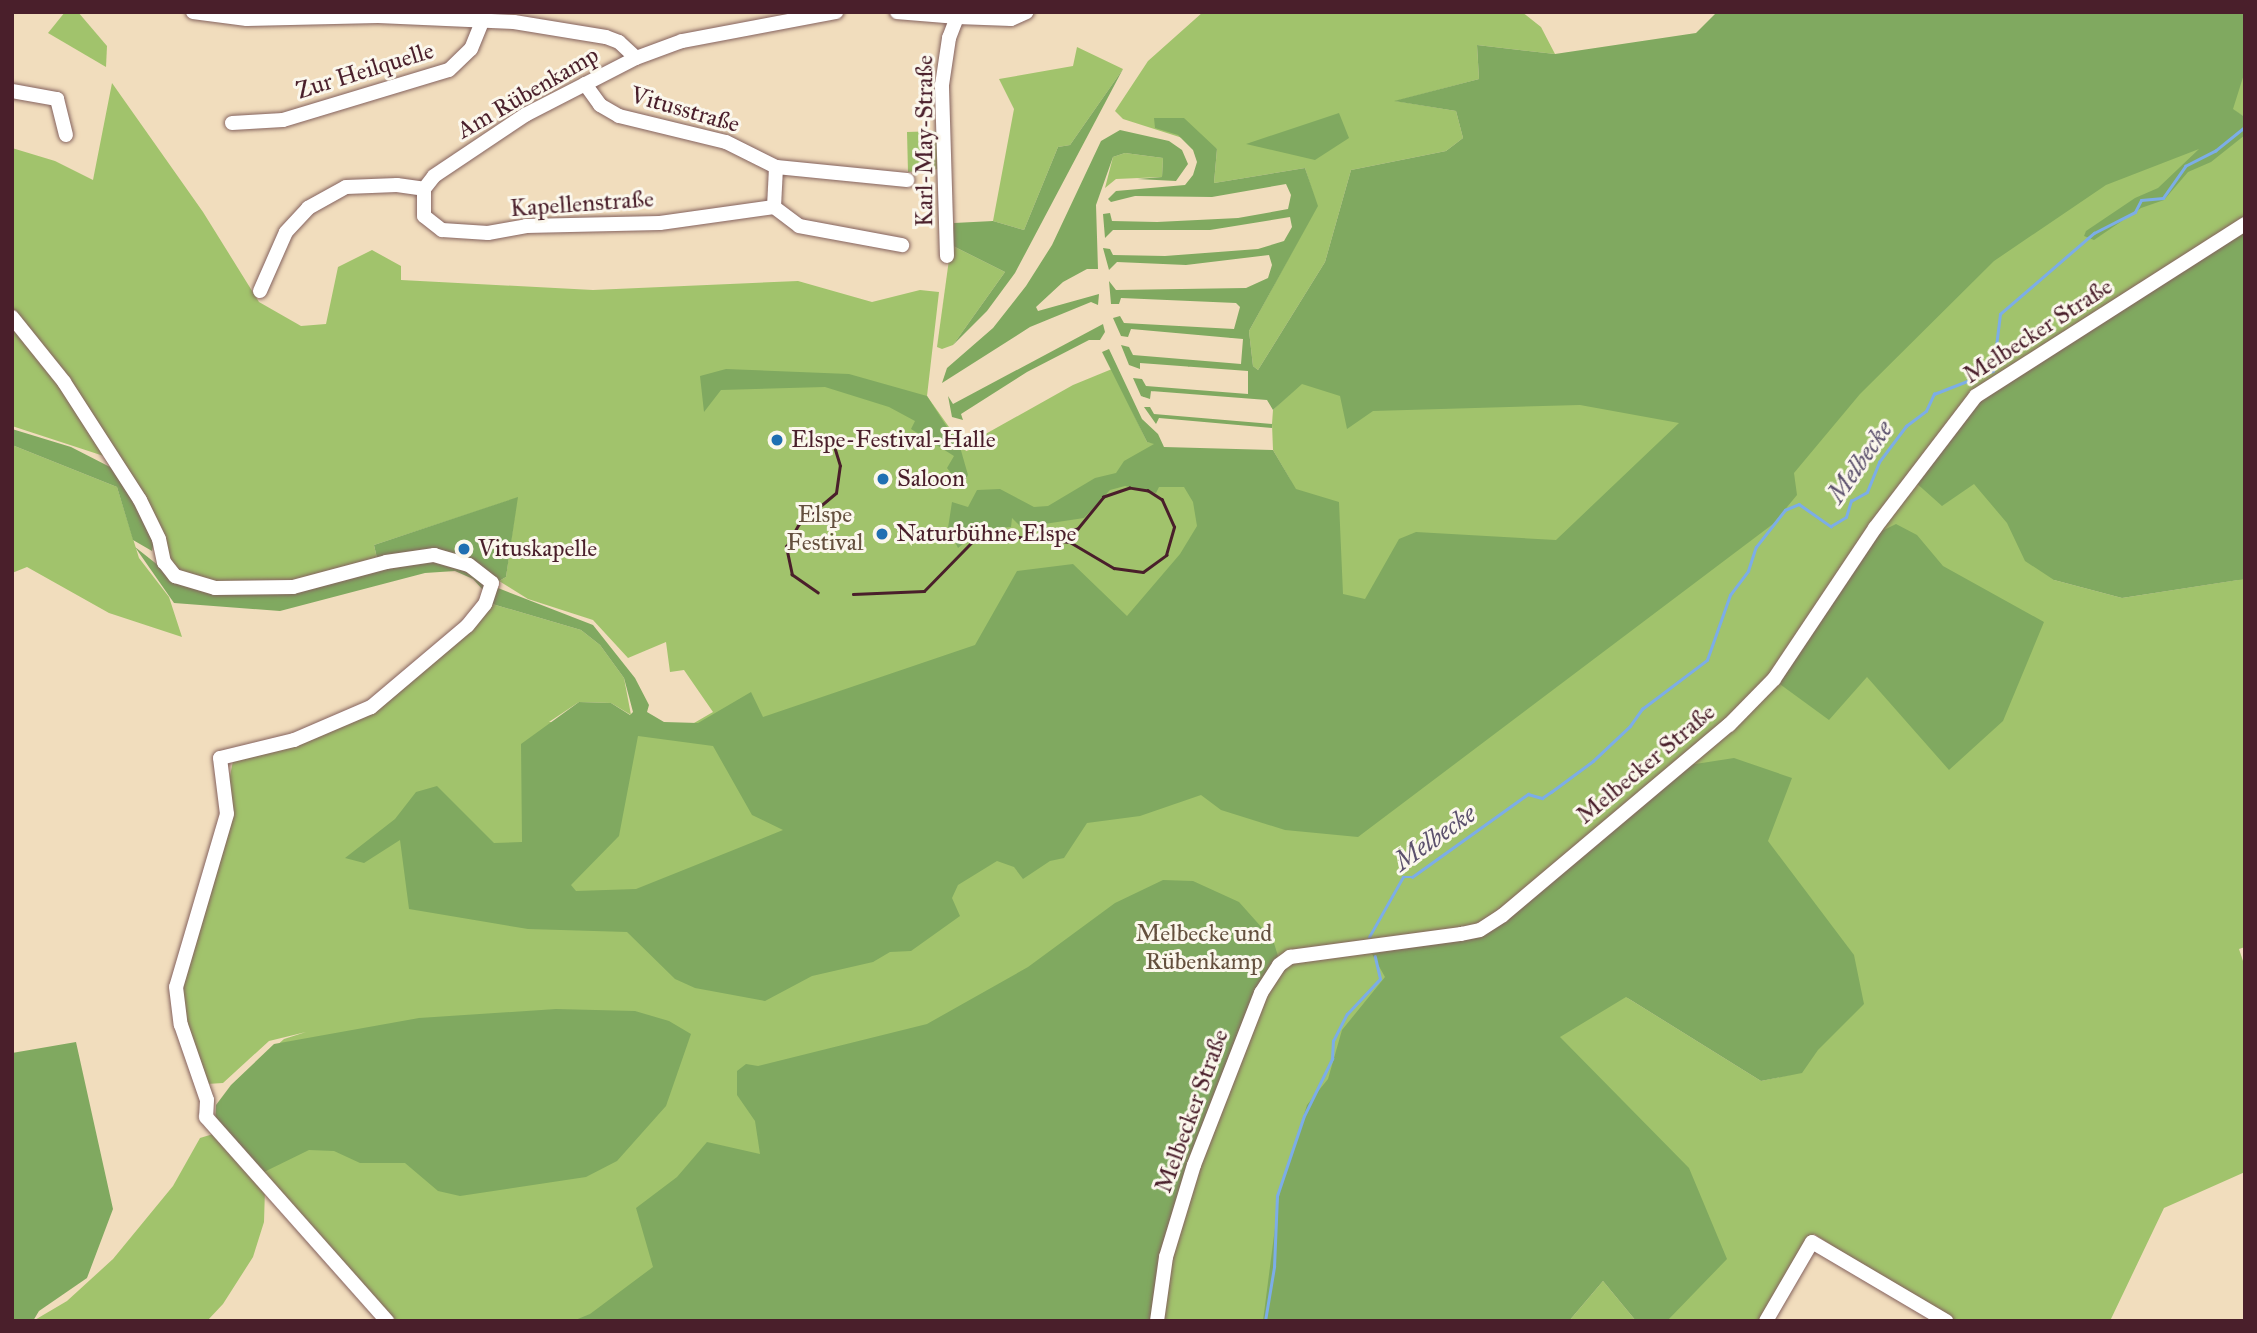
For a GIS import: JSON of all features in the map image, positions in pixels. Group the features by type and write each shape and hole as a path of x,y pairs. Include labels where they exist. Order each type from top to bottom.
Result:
{"street":[{"path":"193,12 247,19 378,16 483,20 606,37 619,42 636,58"},
{"name":"Am Rübenkamp","path":"424,189 434,176 525,115 636,58 682,41 836,12"},
{"path":"897,12 1011,19 1027,12"},
{"name":"Karl-May-Straße","path":"947,256 943,63 957,17"},
{"name":"Zur Heilquelle","path":"232,122 283,120 449,69 471,49 483,20"},
{"name":"Vitusstraße","path":"585,84 600,105 619,116 726,142 776,167 907,180"},
{"path":"12,92 57,99 66,135"},
{"path":"776,167 774,207 799,226 902,245"},
{"path":"260,290 286,232 308,208 346,187 397,185 424,189"},
{"name":"Kapellenstraße","path":"424,189 422,205 431,225 442,230 488,233 526,226 660,223 774,207"},
{"name":"Melbecker Straße","path":"1157,1321 1166,1256 1194,1165 1251,1015 1279,965 1290,957 1379,948 1471,932 1503,915 1729,725 1774,679 1875,528 1976,396 2245,224"},
{"path":"12,317 64,382 140,500 168,570 185,581 215,588 293,587 386,562 434,555 470,565 492,583 485,604 467,626 371,707 294,740 220,758 226,814 176,987 181,1025 207,1100 206,1117 387,1321"},
{"path":"1766,1321 1812,1242 1946,1321"}],"green space":[{"path":"65,12 78,12 107,46 106,67 48,33"},
{"path":"1203,12 1522,12 1541,27 1555,54 1477,45 1479,79 1396,101 1456,111 1463,138 1446,151 1351,170 1325,262 1258,370 1253,366 1249,331 1317,206 1305,168 1214,183 1217,149 1123,119 1115,111 1148,61"},
{"path":"1717,12 2245,12 2245,71 2233,109 2245,117 2245,135 2211,162 2188,172 2164,200 2141,208 2094,240 2084,236 2086,231 2135,198 2158,188 2199,149 2106,185 1994,261 1860,394 1794,473 1797,495 1773,524 1358,837 1285,830 1221,810 1201,795 1140,816 1087,823 1064,858 1050,861 1023,879 1014,867 997,861 958,885 952,898 960,916 911,951 890,952 873,962 812,976 765,1001 695,988 675,979 627,932 528,929 409,909 400,840 364,863 345,858 395,819 416,792 437,786 494,843 522,842 521,744 579,702 611,703 630,715 633,712 624,678 600,645 581,630 489,603 498,588 593,625 635,678 649,705 647,712 664,722 698,723 751,692 763,717 975,645 1017,571 1073,564 1127,616 1180,554 1197,526 1193,502 1184,487 1159,487 1156,493 1125,486 1110,490 1084,518 1020,526 1012,518 1011,527 980,530 958,548 948,528 952,502 968,507 977,490 1000,489 1034,507 1048,506 1095,478 1116,473 1124,461 1154,444 1147,442 1102,352 1109,349 1142,419 1158,434 1164,447 1273,450 1296,489 1339,502 1343,594 1365,599 1399,539 1416,532 1556,540 1679,423 1580,405 1373,411 1347,429 1340,396 1302,384 1273,410 1267,400 1151,391 1150,399 1141,396 1133,378 1142,379 1146,386 1248,394 1248,371 1140,363 1140,369 1129,365 1121,345 1129,347 1133,355 1241,364 1243,339 1131,329 1128,337 1121,336 1113,318 1120,316 1124,323 1234,329 1240,307 1236,303 1121,298 1119,304 1111,304 1109,281 1116,290 1246,288 1268,278 1272,265 1269,255 1186,265 1117,262 1109,270 1103,248 1110,249 1113,255 1165,256 1258,249 1284,241 1292,227 1290,217 1210,230 1113,230 1105,238 1103,214 1110,213 1112,221 1157,222 1238,218 1288,209 1291,195 1286,184 1212,197 1135,196 1111,202 1108,199 1116,191 1185,185 1193,175 1197,162 1193,150 1178,135 1155,128 1154,118 1184,118 1217,149 1214,183 1305,168 1318,206 1249,331 1253,366 1258,370 1325,262 1351,170 1446,151 1463,138 1456,111 1394,101 1479,79 1477,45 1555,54 1696,33","holes":["638,736 713,746 752,815 783,830 636,889 576,891 571,885 619,836"]},
{"name":"Melbecke und Rübenkamp","path":"2245,12 2245,117 2233,110 2245,126 2245,947 2239,949 2245,967 2245,1172 2164,1208 2110,1321 1950,1321 1814,1234 1763,1321 1667,1321 1620,1263 1561,1321 389,1321 234,1146 265,1056 284,1039 306,1032 269,1041 223,1083 207,1084 203,1078 179,994 202,916 233,761 363,714 489,603 581,630 600,645 624,678 631,715 611,703 579,702 549,722 682,730 713,712 684,670 670,672 666,642 628,658 593,620 528,599 499,581 506,577 517,498 374,545 378,563 332,577 227,586 172,569 116,460 12,426 12,148 55,161 93,180 112,83 203,212 259,302 301,326 326,324 338,267 372,250 401,266 401,280 593,290 798,281 872,302 920,290 939,292 927,396 966,451 975,448 973,441 1073,385 1112,369 1147,442 1155,443 1166,455 1291,481 1273,450 1272,424 1273,410 1294,390 1291,387","holes":["2054,580 2238,580 2122,598","1626,997 1789,1075 1761,1081"]},
{"path":"1077,47 1123,69 1070,145 1058,147 1024,230 993,221 1014,109 999,79 1073,66"},
{"path":"1123,69 1015,273 987,311 953,345 1005,272 951,245 954,223 993,221 1024,230 1058,147 1070,145"},
{"path":"1339,113 1349,138 1315,160 1246,144"},
{"path":"1120,130 1169,141 1182,150 1188,164 1176,181 1137,179 1162,177 1163,158 1125,153 1113,157 1096,205 1098,269 1087,269 1063,282 1036,307 1038,311 1099,294 1098,305 1091,302 1030,327 942,383 947,368 993,328 1026,286 1052,245 1101,141"},
{"path":"939,131 940,169 908,172 907,132"},
{"path":"1125,153 1163,158 1162,177 1116,179 1105,188 1113,157"},
{"path":"2245,228 2245,579 2122,598 2054,580 2025,561 2007,523 1974,484 1942,506 1914,481 1983,397"},
{"path":"951,245 1005,272 953,345 942,349 937,347"},
{"path":"1103,324 1105,332 1100,340 1089,340 1027,372 961,414 963,420 952,417 948,396 953,404"},
{"path":"726,369 849,374 927,396 960,447 968,475 963,483 957,481 947,468 954,456 911,429 915,421 889,407 825,387 721,390 704,412 700,376"},
{"path":"1144,407 1150,407 1154,414 1272,424 1272,428 1159,418 1156,424"},
{"path":"12,429 71,447 112,468 128,487 154,542 152,551 133,540 117,487 12,445"},
{"path":"12,445 117,487 139,558 169,597 182,637 109,613 27,567 12,573"},
{"path":"518,497 506,577 483,590 473,579 455,571 425,573 280,611 174,603 135,547 168,573 222,592 379,567 374,545"},
{"path":"1896,524 1917,535 1943,566 2044,622 2003,721 1949,770 1867,677 1829,720 1777,682 1880,532"},
{"path":"1734,758 1792,778 1768,841 1854,955 1864,1004 1818,1050 1802,1073 1761,1081 1626,997 1560,1037 1689,1168 1727,1259 1667,1321 1636,1321 1603,1281 1569,1321 1263,1321 1280,1189 1307,1105 1328,1079 1342,1030 1385,977 1372,954 1474,935 1689,765"},
{"path":"1163,880 1193,881 1239,902 1273,940 1278,956 1251,1004 1153,1321 573,1321 590,1314 653,1267 636,1208 677,1177 707,1142 760,1154 755,1121 737,1095 737,1071 746,1064 758,1066 927,1024 1028,967 1115,903"},
{"path":"556,1009 635,1011 669,1021 691,1034 666,1106 617,1161 586,1177 460,1196 438,1191 405,1163 360,1163 334,1151 309,1150 262,1173 215,1123 216,1105 231,1085 274,1044 419,1018"},
{"path":"76,1042 113,1209 87,1278 39,1311 33,1321 12,1321 12,1053"},
{"path":"213,1134 265,1189 264,1222 253,1257 223,1304 207,1321 33,1321 67,1301 113,1259 173,1186 200,1138"},
{"path":"1603,1281 1636,1321 1569,1321"}],"waterway":[{"name":"Melbecke","path":"1369,937 1403,877 1412,877 1528,794 1542,798 1551,792 1593,761 1630,726 1642,709 1707,660 1730,595 1748,571 1756,547 1785,510 1799,504 1831,526 1846,517 1851,501 1867,492 1879,462 1906,426 1926,411 1934,394 1993,371 2000,314 2094,233 2135,212 2141,200 2163,198 2185,166 2215,151 2245,127"},
{"name":"Melbecke","path":"1265,1321 1274,1267 1277,1196 1304,1116 1332,1059 1333,1041 1347,1014 1380,979 1375,957"}],"railway":[{"path":"818,593 792,575 786,547 799,524 836,493 840,466 835,450"},
{"path":"853,594 924,591 972,542 996,535 1070,542 1114,568 1143,572 1166,555 1174,527 1162,500 1148,491 1130,488 1104,497 1078,529 1039,538"}],"place":[{"name":"Elspe-Festival-Halle","path":"777,440"},
{"name":"Saloon","path":"883,479"},
{"name":"Naturbühne Elspe","path":"882,534"},
{"name":"Vituskapelle","path":"464,549"}],"park label":[{"name":"Elspe Festival","path":"825,529"}]}
